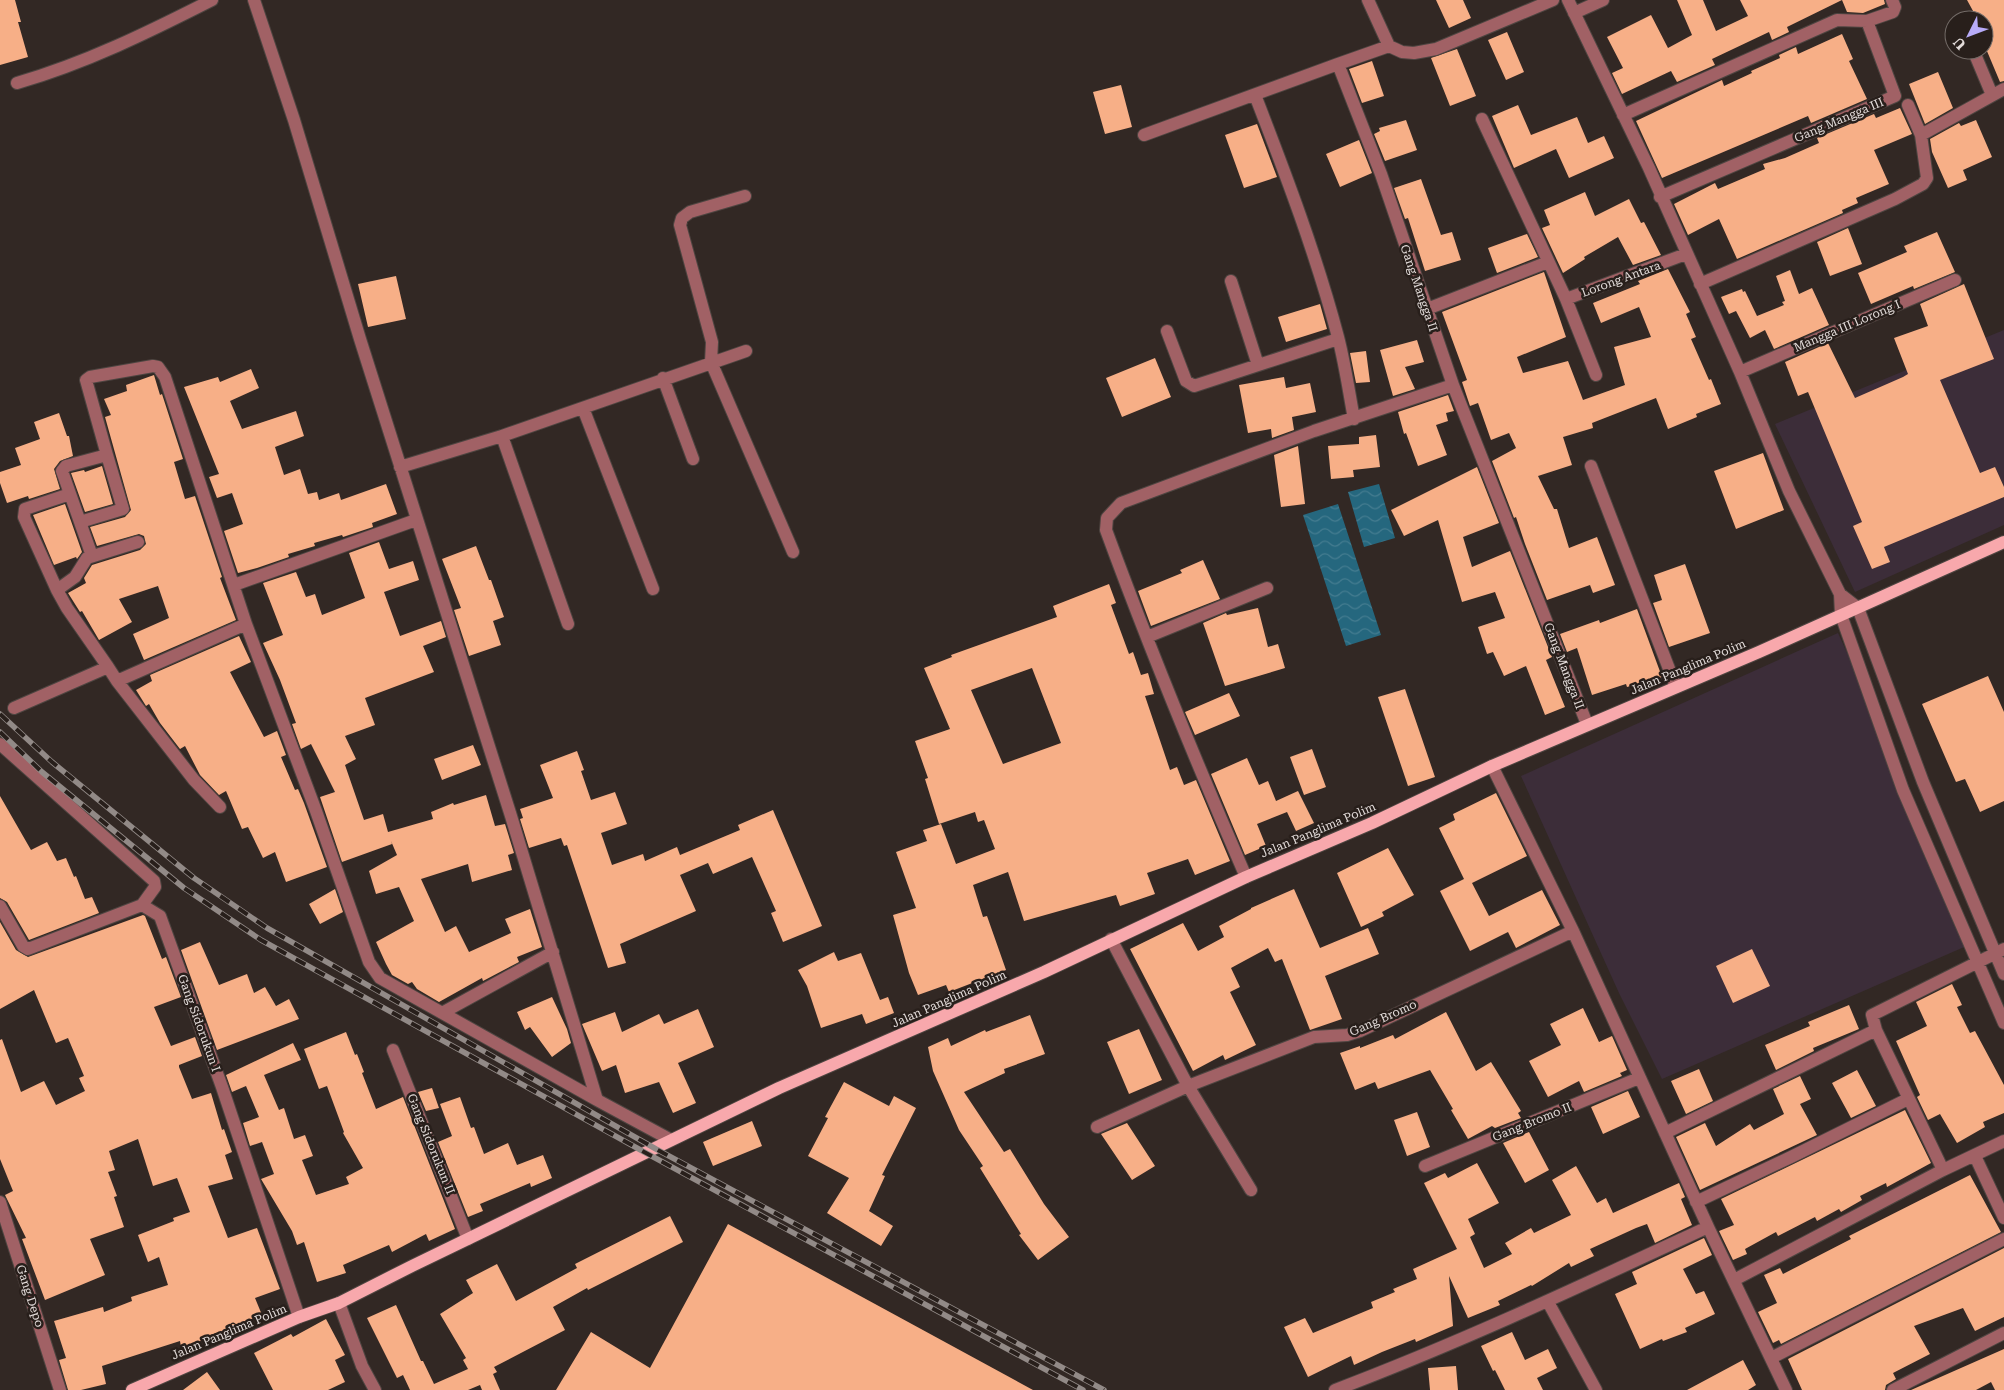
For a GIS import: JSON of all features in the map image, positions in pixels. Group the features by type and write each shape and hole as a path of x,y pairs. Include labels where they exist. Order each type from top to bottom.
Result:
{"main road":[{"name":"Jalan Panglima Polim","path":"132,1390 300,1317 339,1303 779,1088 1044,972 1246,876 1372,822 1587,724 1858,608 2004,542"}],"street":[{"path":"17,83 49,74 97,56 212,0"},
{"path":"254,0 294,120 416,520 511,816 598,1100"},
{"path":"1368,0 1389,46 1402,52 1414,53 1436,49 1553,0"},
{"path":"1568,0 1623,115 1740,372 1789,491 1840,594 1841,615 1903,790 2004,1023"},
{"path":"1574,13 1603,0"},
{"path":"1623,115 1837,20 1867,21 1893,12 1895,7 1892,0"},
{"name":"Gang Mangga III","path":"1660,197 1895,96 1867,21"},
{"path":"1144,135 1389,46"},
{"path":"1977,60 1992,95"},
{"name":"Gang Mangga II","path":"1338,64 1381,174 1453,385 1587,724"},
{"path":"1921,135 2004,89"},
{"path":"1255,96 1302,218 1338,339 1354,419"},
{"path":"1700,284 1895,199 1923,184 1927,178 1921,135 1908,104"},
{"name":"Lorong Antara","path":"1482,119 1566,299 1686,254"},
{"path":"745,196 690,212 682,218 680,225 712,342 711,362 793,552"},
{"path":"1426,309 1548,262"},
{"name":"Mangga III Lorong I","path":"1740,372 1955,280"},
{"path":"1231,281 1258,366"},
{"path":"1566,299 1596,375"},
{"path":"1167,331 1186,381 1191,385 1197,386 1338,339"},
{"path":"400,467 502,436 663,378 746,351"},
{"path":"80,522 123,508 86,380 89,377 153,366 158,367 165,377 246,624 313,802 369,962 380,978 671,1140"},
{"path":"663,378 693,459"},
{"path":"1246,876 1196,762 1147,637 1106,530 1107,518 1121,503 1314,432 1453,385"},
{"path":"583,408 653,589"},
{"path":"502,436 568,624"},
{"path":"92,556 63,468 107,455"},
{"path":"1591,466 1676,687"},
{"path":"70,494 29,507 23,512 31,535 57,590 67,608 117,681 194,780 220,807"},
{"path":"234,585 416,520"},
{"path":"57,590 74,577 84,560 138,542"},
{"path":"1147,637 1267,588"},
{"path":"1840,594 1858,608 1923,782 2000,951 2004,974"},
{"path":"117,681 246,624"},
{"path":"14,708 108,667"},
{"path":"0,744 154,881 155,887 142,905 28,949 23,946 0,906"},
{"path":"1492,766 1573,931 1696,1202 1786,1390"},
{"name":"Gang Sidorukun I","path":"142,905 157,913 162,919 222,1087 300,1317"},
{"name":"Gang Bromo","path":"1097,1127 1188,1086 1314,1037 1347,1035 1360,1031 1573,931"},
{"path":"1111,940 1188,1086 1251,1190"},
{"path":"1943,1170 1876,1030 1872,1015 1874,1012 2000,951"},
{"path":"442,1013 553,952"},
{"path":"1665,1133 1876,1030"},
{"name":"Gang Sidorukun II","path":"393,1050 468,1239"},
{"name":"Gang Bromo II","path":"1425,1166 1640,1078"},
{"path":"1696,1202 1908,1098"},
{"path":"1734,1280 1943,1170 2004,1141"},
{"path":"1975,1156 2004,1218"},
{"name":"Gang Depo","path":"0,1202 60,1390"},
{"path":"1335,1390 1397,1367 1548,1302 1708,1227"},
{"path":"1771,1358 2004,1239"},
{"path":"1548,1302 1596,1390"},
{"path":"339,1303 362,1366 375,1390"},
{"path":"1893,1390 2004,1333"}],"shaded area":[{"path":"2004,330 2004,525 1855,592 1775,424"},
{"path":"1838,633 1879,722 1971,944 1662,1079 1619,993 1521,776"}],"water":[{"path":"1379,484 1395,538 1364,547 1348,492"},
{"path":"1338,504 1381,635 1346,646 1303,515"}],"building":[{"path":"0,0 15,0 21,22 18,22 28,57 0,65"},
{"path":"1436,0 1463,0 1471,18 1449,28"},
{"path":"1677,0 1703,0 1716,31 1748,16 1740,0 1842,0 1787,27 1789,32 1772,40 1769,32 1712,59 1715,65 1677,82 1671,71 1622,94 1612,73 1623,68 1607,37 1651,15 1668,48 1692,35"},
{"path":"1842,0 1884,0 1885,4 1863,13 1847,12"},
{"path":"1967,0 2004,0 2004,81 2000,82 1991,60 1994,60 1994,10 1972,10"},
{"path":"1507,32 1524,72 1506,80 1488,40"},
{"path":"1842,34 1853,59 1849,61 1867,99 1811,123 1808,116 1662,178 1636,121 1722,80 1724,86 1780,58 1779,55 1796,47 1798,54"},
{"path":"1457,49 1476,96 1450,106 1431,58"},
{"path":"1372,61 1384,96 1362,103 1349,69"},
{"path":"1938,72 1953,108 1925,124 1909,84"},
{"path":"1121,85 1132,127 1105,134 1093,92"},
{"path":"1518,105 1531,135 1577,117 1588,143 1604,136 1614,158 1569,178 1556,149 1514,168 1492,116"},
{"path":"1900,108 1912,134 1874,150 1889,184 1856,198 1858,203 1842,210 1843,213 1737,259 1719,219 1688,235 1674,204 1715,183 1718,189 1765,169 1763,164 1785,158 1819,143 1817,138 1874,114 1876,118"},
{"path":"1406,120 1417,150 1385,161 1374,134 1380,131 1379,128"},
{"path":"1976,120 1992,157 1963,170 1967,180 1948,188 1932,152 1930,139 1959,123 1961,126"},
{"path":"1257,124 1277,177 1244,188 1225,135"},
{"path":"1359,140 1372,173 1340,187 1326,154"},
{"path":"1421,179 1441,235 1452,232 1461,260 1425,271 1408,218 1405,219 1394,188"},
{"path":"1585,192 1595,216 1629,199 1641,223 1644,222 1661,255 1633,265 1618,237 1584,257 1585,259 1563,273 1542,228 1550,225 1544,210"},
{"path":"1848,228 1862,264 1830,276 1817,242"},
{"path":"1937,232 1955,272 1914,289 1913,286 1871,304 1858,273 1907,252 1904,246"},
{"path":"1527,234 1538,257 1497,273 1488,248"},
{"path":"1668,269 1690,312 1686,314 1696,337 1691,339 1721,404 1696,414 1697,417 1668,429 1656,398 1592,423 1593,428 1563,437 1572,465 1538,476 1554,509 1557,509 1569,548 1597,537 1615,585 1593,593 1590,585 1547,600 1516,517 1514,518 1492,461 1516,448 1509,433 1491,440 1478,403 1470,406 1462,382 1467,380 1442,312 1544,272 1566,337 1517,357 1523,373 1568,361 1583,400 1625,385 1614,347 1651,337 1639,307 1601,323 1593,303 1640,284 1638,281"},
{"path":"1790,270 1799,294 1812,288 1829,325 1774,349 1765,330 1750,338 1736,311 1729,314 1721,297 1742,289 1743,292 1745,291 1757,316 1784,305 1782,302 1785,301 1776,276"},
{"path":"396,276 406,319 368,327 358,284"},
{"path":"1964,284 1994,359 1940,380 1980,473 1995,467 2004,487 2004,497 1884,547 1890,562 1872,569 1853,526 1862,522 1808,392 1798,396 1785,362 1828,343 1855,398 1908,374 1894,338 1928,326 1920,304"},
{"path":"1320,304 1327,329 1286,342 1278,317"},
{"path":"1417,340 1424,362 1405,367 1415,389 1393,396 1380,350"},
{"path":"1366,351 1370,382 1356,383 1350,353"},
{"path":"1155,358 1171,397 1122,417 1106,378"},
{"path":"251,369 259,388 230,401 242,429 296,411 304,436 275,447 284,475 300,469 308,494 317,492 319,500 339,493 341,500 386,484 397,514 372,523 373,527 343,537 342,535 314,543 315,546 288,554 289,557 238,573 224,531 243,524 232,493 217,498 209,477 219,474 184,387 218,377 220,382"},
{"path":"154,375 183,459 174,462 185,499 195,496 222,577 220,578 236,620 144,660 133,634 169,618 158,586 119,599 132,622 99,640 82,611 80,612 68,593 86,583 84,578 92,565 140,550 146,544 144,536 139,534 97,546 90,527 125,517 131,510 105,417 111,415 104,399 127,391 126,385"},
{"path":"1284,377 1286,388 1310,383 1316,412 1292,417 1294,430 1272,438 1271,429 1248,433 1239,385"},
{"path":"1448,395 1454,411 1446,413 1448,421 1436,425 1447,455 1418,466 1406,433 1404,434 1398,412"},
{"path":"59,413 67,436 69,436 73,456 60,461 54,469 60,489 29,499 28,496 7,503 0,483 0,472 21,465 15,448 40,439 34,422"},
{"path":"1376,435 1380,467 1353,470 1354,477 1331,479 1328,446 1359,444 1359,437"},
{"path":"1298,446 1305,504 1281,507 1274,455"},
{"path":"1763,453 1784,510 1736,529 1714,471"},
{"path":"102,466 113,504 85,512 71,473 84,470 85,472"},
{"path":"1477,467 1499,523 1463,537 1472,567 1510,551 1552,657 1546,660 1565,707 1545,715 1526,666 1504,676 1493,652 1487,654 1478,627 1505,618 1495,592 1462,602 1438,520 1404,536 1391,510"},
{"path":"65,504 82,552 77,559 76,557 54,565 33,515"},
{"path":"379,542 389,569 413,561 419,580 384,592 400,636 441,621 446,637 423,646 434,672 365,698 375,725 345,736 356,759 345,765 364,820 383,814 388,832 433,819 431,812 453,803 454,805 486,795 495,826 505,824 514,853 508,855 512,870 472,882 468,864 421,879 445,932 456,926 469,952 511,933 505,919 530,909 542,947 517,957 519,962 483,981 482,978 439,1002 417,989 412,982 408,984 392,975 386,964 376,942 414,921 399,887 376,894 369,871 397,855 391,841 392,844 342,862 320,797 335,792 311,744 301,749 292,724 296,723 280,680 263,643 283,635 263,583 296,572 306,597 315,594 322,615 365,598 349,553"},
{"path":"476,546 504,617 493,621 501,645 469,656 454,610 461,608 442,559"},
{"path":"1203,560 1220,599 1151,626 1138,591 1182,573 1180,570"},
{"path":"1685,564 1710,633 1669,647 1653,603 1662,600 1654,575"},
{"path":"1109,584 1116,603 1111,605 1129,654 1133,652 1141,675 1148,673 1154,694 1145,696 1170,770 1177,767 1184,785 1196,780 1230,861 1195,875 1188,859 1147,873 1155,894 1120,906 1116,895 1024,921 1008,872 973,885 983,917 987,916 1006,970 949,992 946,985 918,995 909,973 893,915 916,908 896,852 927,841 923,830 941,824 956,864 995,849 984,820 978,822 975,812 939,824 925,779 928,778 915,741 950,729 924,668 952,657 951,655 1057,617 1053,606","holes":["1032,668 1061,743 1003,764 971,690"]},
{"path":"1258,608 1268,647 1278,644 1285,668 1225,686 1203,623 1226,613 1227,615"},
{"path":"1637,609 1662,677 1627,687 1626,684 1592,695 1577,648 1567,652 1560,634 1599,620 1600,623"},
{"path":"239,636 251,662 230,672 264,737 277,731 286,755 281,757 295,790 298,789 304,803 327,867 286,882 275,852 263,858 248,827 242,829 226,791 219,795 200,775 185,746 180,749 160,723 149,704 146,706 136,690 152,681 150,675"},
{"path":"1988,676 2004,712 2004,801 1980,812 1965,779 1956,782 1922,704"},
{"path":"1405,689 1435,777 1408,786 1378,697"},
{"path":"1229,693 1240,716 1195,735 1185,712"},
{"path":"473,745 481,765 442,780 434,759"},
{"path":"1312,749 1326,787 1304,795 1290,757"},
{"path":"577,751 584,770 581,771 591,800 615,792 627,824 601,833 612,865 643,854 645,861 677,847 680,855 740,830 738,825 773,810 822,926 783,942 771,913 776,911 752,857 713,874 708,863 680,875 696,911 620,944 626,963 608,968 567,845 564,846 561,838 529,848 520,819 523,818 520,809 553,798 540,765"},
{"path":"1247,758 1259,785 1268,781 1276,801 1298,791 1314,823 1296,831 1287,812 1257,824 1266,846 1245,855 1211,774"},
{"path":"1496,793 1527,856 1472,883 1489,916 1542,890 1560,925 1516,948 1508,932 1470,951 1440,891 1464,879 1439,828 1455,820 1453,814"},
{"path":"0,796 31,850 47,842 57,861 66,858 74,877 76,876 85,899 92,897 99,913 29,940 7,902 0,898"},
{"path":"1388,848 1414,895 1382,912 1384,916 1361,927 1337,873"},
{"path":"335,889 343,912 320,924 309,904"},
{"path":"1294,889 1320,948 1368,928 1379,954 1325,976 1342,1019 1310,1030 1282,959 1275,962 1268,948 1231,968 1240,987 1230,992 1256,1045 1225,1060 1223,1055 1193,1071 1130,949 1183,923 1198,951 1224,937 1219,926 1251,908"},
{"path":"143,915 162,959 166,957 181,997 154,1007 171,1046 195,1037 202,1056 179,1065 179,1067 192,1099 211,1093 222,1130 224,1129 232,1152 225,1155 233,1179 208,1186 228,1238 257,1228 280,1289 255,1298 262,1315 233,1326 233,1328 203,1337 204,1340 181,1347 180,1341 102,1366 106,1384 81,1390 68,1390 59,1360 66,1358 54,1321 103,1307 104,1312 132,1301 131,1297 168,1285 159,1257 148,1262 138,1235 174,1221 173,1218 190,1212 177,1178 153,1186 138,1139 109,1151 115,1170 108,1172 117,1196 114,1197 124,1227 90,1239 105,1275 45,1300 22,1239 26,1238 5,1195 13,1191 0,1159 0,1040 2,1039 21,1092 44,1081 56,1105 85,1091 79,1078 84,1076 68,1038 56,1043 34,990 0,1009 0,922 16,950 28,957"},
{"path":"200,942 219,985 247,974 254,993 265,987 276,1006 289,999 299,1019 217,1050 181,950"},
{"path":"1752,949 1770,986 1733,1003 1716,966"},
{"path":"834,952 838,961 861,953 880,1000 888,997 894,1013 866,1024 862,1014 821,1028 807,986 798,970"},
{"path":"1952,984 1962,1005 1957,1007 1970,1033 1975,1031 2004,1085 2004,1113 1983,1122 1985,1127 1957,1143 1940,1114 1928,1120 1917,1097 1920,1095 1896,1041 1927,1026 1916,1002"},
{"path":"552,997 567,1029 571,1043 552,1057 530,1027 525,1030 517,1012"},
{"path":"1849,1005 1859,1029 1813,1048 1814,1051 1776,1070 1765,1045 1810,1026 1808,1022"},
{"path":"1583,1008 1599,1042 1612,1036 1627,1070 1620,1073 1622,1076 1584,1092 1579,1081 1548,1097 1529,1061 1561,1045 1550,1024"},
{"path":"698,1009 714,1047 678,1063 696,1103 673,1113 659,1082 625,1093 616,1065 602,1071 582,1024 615,1012 622,1032 659,1014 664,1024"},
{"path":"1446,1012 1476,1071 1491,1062 1521,1111 1518,1113 1521,1118 1495,1128 1492,1126 1468,1139 1430,1070 1378,1089 1375,1082 1355,1090 1340,1053 1360,1046 1360,1048 1393,1035 1395,1039"},
{"path":"1030,1015 1045,1054 1004,1069 1005,1073 964,1092 1004,1152 1010,1149 1044,1204 1069,1237 1038,1260 1019,1235 1021,1234 980,1168 983,1166 959,1130 933,1071 928,1047 948,1038 951,1046 985,1030 986,1032"},
{"path":"1139,1029 1162,1080 1129,1094 1107,1042"},
{"path":"346,1032 355,1055 357,1054 376,1109 403,1097 455,1229 429,1241 426,1234 392,1252 389,1245 343,1265 346,1273 317,1282 304,1242 297,1245 292,1231 261,1179 274,1174 262,1142 250,1146 243,1123 259,1117 246,1086 232,1092 226,1075 293,1043 301,1060 264,1075 279,1110 284,1108 294,1139 305,1135 313,1156 302,1160 316,1195 349,1184 346,1177 363,1168 343,1133 327,1086 319,1089 304,1049"},
{"path":"1699,1069 1713,1101 1686,1114 1671,1081"},
{"path":"1857,1070 1876,1106 1851,1118 1832,1083"},
{"path":"1800,1076 1811,1099 1800,1104 1817,1135 1700,1190 1676,1137 1705,1123 1716,1146 1750,1124 1754,1130 1784,1114 1773,1089"},
{"path":"844,1082 889,1106 894,1096 916,1108 882,1175 885,1176 869,1211 893,1226 881,1246 827,1213 849,1178 808,1156 828,1118 825,1117"},
{"path":"432,1088 439,1108 426,1111 418,1092"},
{"path":"1628,1091 1640,1117 1603,1134 1591,1107"},
{"path":"460,1097 471,1128 474,1127 484,1154 508,1143 517,1165 543,1155 552,1178 531,1187 530,1183 480,1204 483,1211 468,1217 438,1142 452,1136 440,1104"},
{"path":"1905,1110 1931,1163 1887,1187 1886,1183 1860,1196 1862,1200 1841,1212 1839,1209 1817,1221 1815,1217 1778,1236 1776,1232 1745,1249 1747,1254 1733,1260 1719,1231 1734,1225 1721,1199"},
{"path":"1417,1112 1430,1147 1407,1156 1394,1120"},
{"path":"752,1121 762,1146 713,1166 703,1142"},
{"path":"1127,1123 1155,1166 1132,1180 1101,1134"},
{"path":"1529,1132 1549,1170 1525,1183 1503,1143"},
{"path":"1477,1163 1499,1203 1468,1219 1475,1234 1470,1237 1484,1268 1512,1254 1505,1243 1531,1228 1534,1233 1571,1215 1552,1180 1576,1166 1597,1203 1606,1198 1613,1213 1679,1183 1685,1197 1681,1199 1692,1225 1655,1243 1647,1224 1636,1228 1590,1249 1594,1256 1571,1267 1569,1263 1532,1286 1498,1301 1500,1305 1468,1318 1449,1276 1453,1326 1416,1342 1415,1339 1382,1352 1354,1365 1351,1356 1308,1377 1284,1327 1305,1318 1313,1333 1373,1308 1371,1302 1395,1292 1393,1289 1417,1279 1413,1269 1457,1249 1424,1183 1445,1173 1448,1178"},
{"path":"1970,1175 2001,1232 1781,1344 1779,1340 1773,1343 1758,1312 1777,1303 1764,1275 1780,1268 1783,1274 1851,1239 1849,1236"},
{"path":"670,1216 683,1242 588,1290 587,1288 553,1307 565,1330 494,1367 497,1372 493,1374 500,1390 482,1390 480,1385 468,1390 410,1390 403,1375 397,1378 367,1318 396,1305 421,1361 423,1361 434,1384 468,1369 463,1360 466,1358 440,1314 473,1293 466,1280 497,1264 516,1301 577,1268 575,1264"},
{"path":"728,1224 1033,1390 556,1390 591,1332 650,1368"},
{"path":"1704,1238 1712,1255 1683,1269 1696,1294 1704,1291 1715,1314 1685,1328 1687,1332 1663,1341 1662,1339 1640,1349 1615,1294 1637,1284 1632,1272"},
{"path":"2004,1248 2004,1317 1975,1331 1963,1308 1914,1326 1930,1354 1893,1373 1896,1379 1886,1385 1885,1390 1802,1390 1788,1359"},
{"path":"326,1319 345,1355 335,1360 345,1382 328,1390 273,1390 254,1353 291,1334 293,1337"},
{"path":"1512,1332 1525,1360 1548,1349 1557,1368 1537,1378 1543,1390 1505,1390 1495,1370 1493,1371 1481,1346"},
{"path":"2004,1349 2004,1390 1995,1390 1991,1382 1976,1390 1911,1390"},
{"path":"1743,1360 1756,1385 1748,1390 1687,1390"},
{"path":"1456,1366 1458,1390 1430,1390 1428,1368"},
{"path":"207,1372 220,1390 183,1390"}],"railway":[{"path":"0,714 52,762 194,878 267,928 656,1149 1104,1390"},
{"path":"0,732 42,772 184,888 261,940 646,1153 1083,1390"}]}
